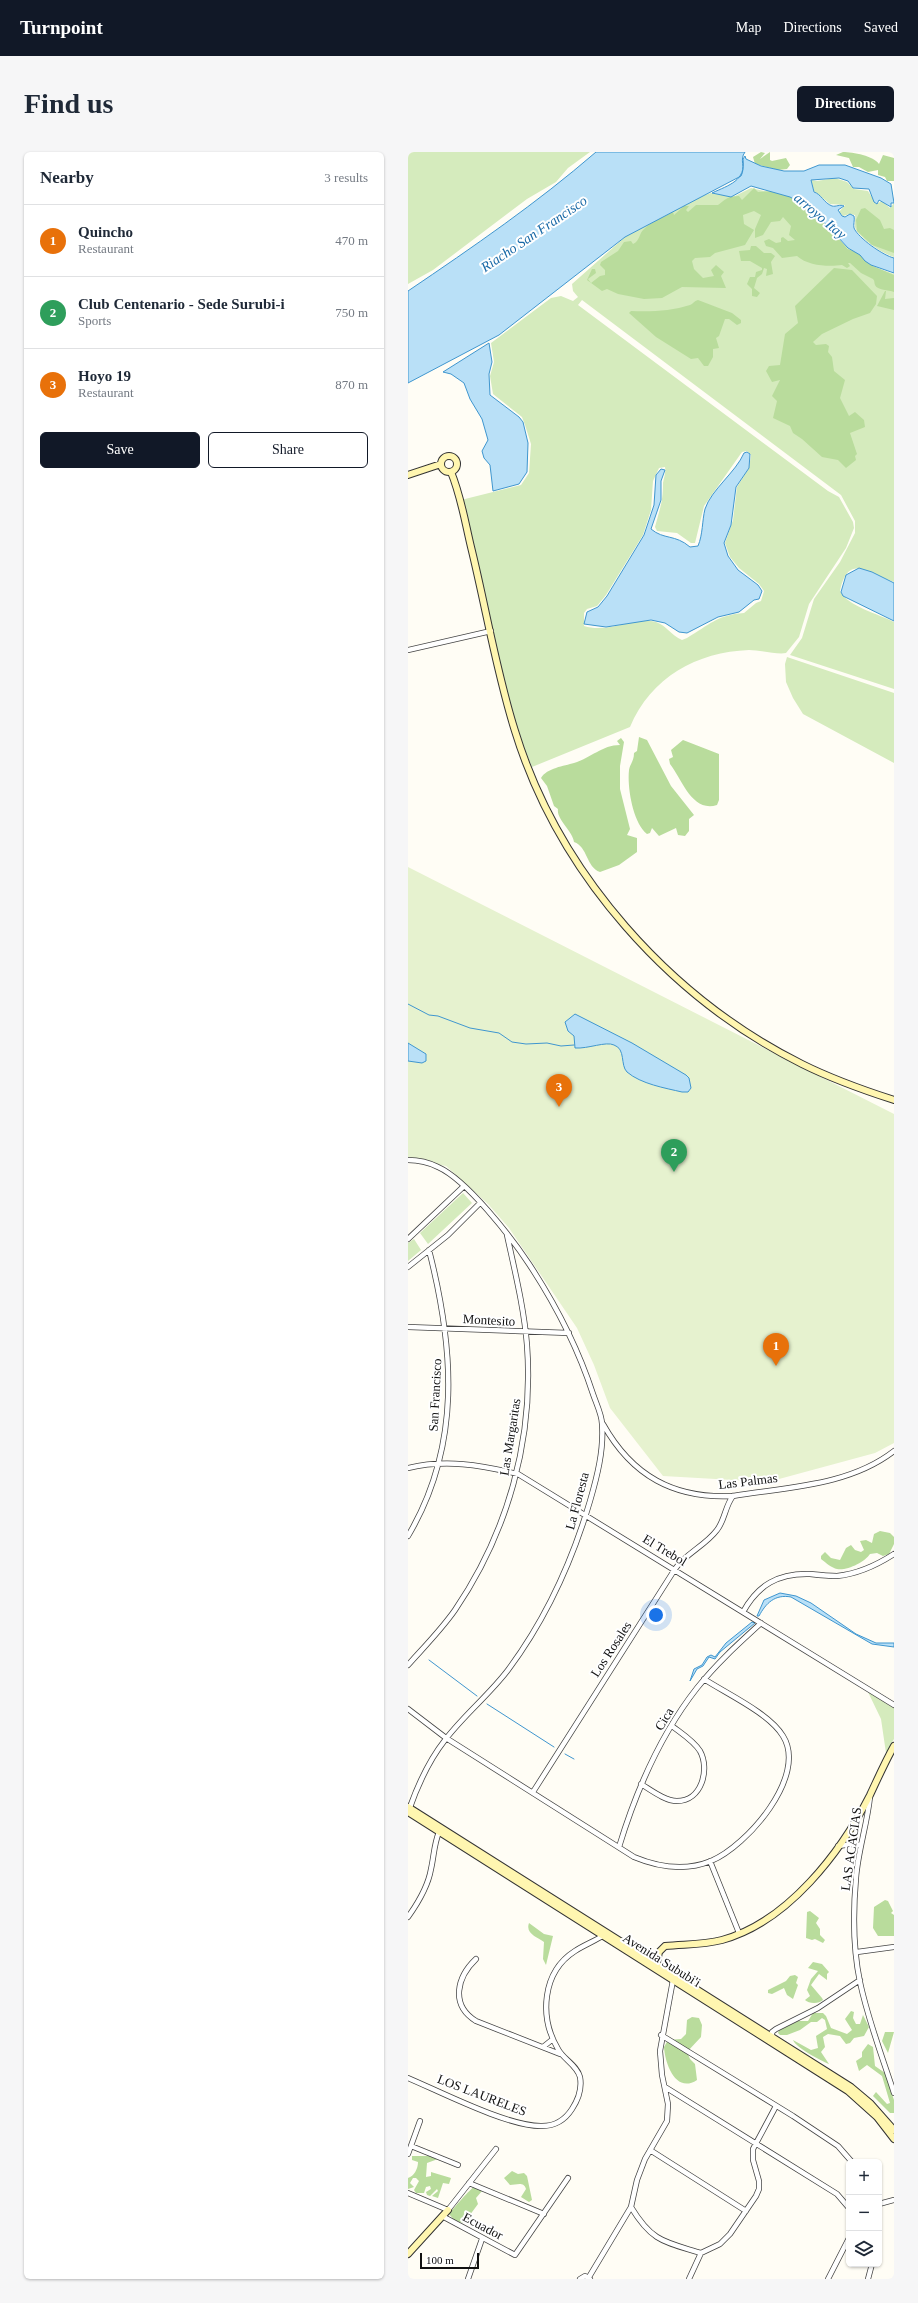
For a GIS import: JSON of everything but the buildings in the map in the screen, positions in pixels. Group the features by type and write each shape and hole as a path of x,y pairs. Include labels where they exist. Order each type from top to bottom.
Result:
{"street":[{"path":"408,475 440,464 444,457 454,458 457,464 452,472 516,733 547,812 595,887 622,922 682,983 723,1017 744,1031 803,1065 853,1087 894,1100"},
{"path":"440,464 444,471 452,472"},
{"path":"408,644 409,650 491,631"},
{"name":"La Floresta","path":"408,1160 438,1167 480,1203 506,1232 545,1288 569,1334 580,1357 602,1423 602,1442 594,1487 586,1515 566,1570 537,1628 492,1690 446,1738 408,1810"},
{"path":"408,1239 463,1187"},
{"path":"408,1267 448,1235 480,1203"},
{"name":"Las Margaritas","path":"408,1665 442,1627 476,1575 499,1527 518,1474 528,1396 526,1333 506,1232"},
{"name":"San Francisco","path":"408,1536 424,1505 438,1462 444,1442 449,1401 448,1346 446,1329 429,1250"},
{"name":"Montesito","path":"408,1327 569,1334"},
{"name":"Las Palmas","path":"602,1423 611,1440 637,1468 650,1478 680,1491 719,1497 733,1496 848,1476 873,1466 894,1451"},
{"path":"602,1442 604,1440 611,1440"},
{"name":"El Trebol","path":"408,1468 438,1462 478,1465 518,1474 675,1569 894,1705"},
{"name":"Los Rosales","path":"533,1792 675,1569 681,1561 715,1533 723,1521 733,1496"},
{"path":"719,1497 728,1506"},
{"path":"744,1612 751,1598 759,1589 777,1578 801,1574 839,1576 861,1570 894,1554"},
{"name":"Cica","path":"620,1847 628,1816 641,1784 672,1726 704,1679 728,1653 761,1623"},
{"path":"408,1709 446,1738 634,1857 661,1866 676,1867 710,1861 742,1839 778,1797 784,1783 790,1760 788,1747 783,1736 769,1720 704,1679"},
{"path":"641,1784 666,1798 677,1801 692,1796 700,1786 705,1768 699,1749 672,1726"},
{"path":"656,1967 659,1952 665,1946 707,1943 739,1933 765,1920 790,1901 813,1879 838,1846 870,1795 894,1746"},
{"name":"LAS ACACIAS","path":"870,1795 860,1845 854,1905 857,1952 860,1980 894,2093"},
{"name":"Avenida Sububi'i","path":"408,1810 439,1832 605,1934"},
{"name":"Avenida Sububi'i","path":"408,1810 772,2040 857,2097 877,2117 894,2139"},
{"path":"408,1918 418,1904 427,1883 439,1832"},
{"path":"838,1846 853,1844 860,1845"},
{"path":"710,1861 739,1933"},
{"name":"LOS LAURELES","path":"408,2078 506,2119 529,2125 548,2125 562,2120 568,2114 580,2092 580,2077 561,2054 553,2039 546,2005 550,1982 560,1966 573,1951 605,1934"},
{"path":"857,1952 894,1947"},
{"path":"476,1959 468,1967 458,1989 459,2000 464,2012 476,2021 561,2054"},
{"name":"Avenida Sububi'i","path":"656,1967 672,1980 860,2094 894,2130"},
{"path":"580,2279 584,2276 589,2278 631,2207 637,2180 650,2150 667,2121 668,2104 660,2062 662,2035 672,1980"},
{"path":"772,2040 776,2029 818,2008 860,1980"},
{"path":"662,2035 838,2146 849,2159"},
{"path":"543,2047 553,2039"},
{"path":"665,2087 837,2194 846,2204"},
{"path":"689,2279 701,2253 725,2239 746,2211 759,2189 753,2160 755,2143 776,2106"},
{"path":"408,2154 420,2121"},
{"path":"411,2146 458,2165"},
{"path":"408,2254 448,2210 496,2150"},
{"path":"650,2150 746,2211"},
{"path":"469,2184 544,2214 568,2178"},
{"name":"Ecuador","path":"408,2193 448,2210"},
{"path":"882,2203 894,2200"},
{"path":"631,2207 642,2224 659,2240 670,2245 701,2253"},
{"name":"Ecuador","path":"442,2216 482,2239 515,2255 544,2214"},
{"path":"468,2279 482,2239"},
{"path":"828,2279 846,2244"},
{"path":"868,2279 871,2267"}],"green space":[{"path":"408,152 590,152 568,168 556,182 527,199 433,270 408,284"},
{"path":"761,152 765,153 760,159 770,152 770,160 772,161 786,158 790,165 787,169 778,170 755,164 753,157"},
{"path":"843,152 868,157 879,164 883,155 894,158 894,181 887,181 885,177 878,175 878,170 868,172 859,167 853,167 849,158 836,155"},
{"path":"835,178 847,182 854,189 868,191 876,204 882,201 890,208 894,203 894,257 878,249 861,236 855,227 855,215 850,214 843,216 839,212 845,205 830,204 814,191 811,180 817,181"},
{"path":"751,188 769,192 821,221 844,246 865,264 894,274 894,582 868,571 854,569 848,572 840,591 849,601 894,622 894,689 790,655 802,638 814,599 840,562 855,533 855,521 841,495 582,300 578,305 828,491 839,497 853,522 854,528 846,548 809,604 799,637 786,653 749,650 711,656 694,662 678,670 663,681 650,694 639,709 630,727 532,767 518,734 504,682 461,500 521,485 529,473 531,444 522,417 493,394 490,376 494,362 491,343 551,298 561,296 573,301 578,297 573,291 572,284 625,237 692,200 711,193 733,197","holes":["747,451 751,455 749,468 737,487 733,520 725,543 730,557 739,568 759,584 764,591 761,601 756,603 744,613 720,618 682,640 656,622 639,621 603,628 584,626 584,613 587,609 597,606 606,595 643,535 651,510 653,481 659,468 665,467 665,471 662,500 655,527 657,531 677,533 691,543 695,543 704,506 742,452"]},
{"path":"754,188 758,192 771,191 795,198 797,202 828,226 848,249 860,253 873,266 894,275 894,292 876,287 873,279 861,273 850,263 848,263 850,266 847,268 842,265 825,266 813,264 797,256 782,258 773,248 766,246 764,241 769,239 776,243 781,242 781,238 783,237 788,241 795,240 789,235 791,226 783,217 780,221 771,222 763,235 755,238 755,229 761,215 754,211 743,215 744,224 754,230 745,245 715,253 710,257 695,258 692,261 694,269 703,278 714,276 711,270 716,265 724,272 721,276 726,288 682,287 662,298 644,299 618,294 607,289 602,291 591,283 600,276 605,275 605,270 600,265 601,262 618,251 624,242 631,241 633,244 635,243 642,231 654,221 673,212 674,215 684,206 689,206 686,210 688,212 696,205 718,205 727,198 739,196 742,200"},
{"path":"865,208 880,220 884,229 890,228 894,230 894,253 872,245 857,231 856,220 861,209"},
{"path":"751,246 756,246 764,253 771,253 775,256 771,262 773,274 766,276 767,269 764,268 762,274 757,278 754,288 760,293 757,297 752,296 752,289 747,284 750,277 755,277 756,272 762,270 762,268 750,261 741,261 739,251 750,250"},
{"path":"834,268 852,270 877,296 876,304 870,313 853,319 822,334 813,342 816,345 826,344 829,346 828,352 832,357 834,371 845,380 840,398 849,416 855,412 864,420 865,427 850,433 857,454 855,456 856,460 846,468 838,460 822,457 793,433 790,426 773,418 777,401 772,396 780,380 772,382 766,371 769,366 780,365 785,334 798,323 795,306"},
{"path":"592,269 595,269 596,273 588,279 591,283 587,280"},
{"path":"885,291 885,299 894,298 894,310 877,306"},
{"path":"698,300 732,313 741,320 741,323 737,325 729,319 725,319 719,336 716,338 719,348 713,349 713,357 708,366 704,366 698,358 691,359 656,337 629,313 631,311 676,309 690,305"},
{"path":"787,657 894,693 894,763 803,714 793,698 786,682 785,664"},
{"path":"639,737 647,740 671,786 694,815 689,819 689,831 685,836 678,835 676,828 659,836 652,828 650,833 647,834 638,822 630,795 629,770 634,753 637,751"},
{"path":"621,738 624,742 620,766 620,789 630,829 627,835 637,838 637,852 619,865 600,872 592,866 582,848 574,842 571,834 558,813 558,809 554,806 547,786 541,778 551,770 580,761 602,749 620,745 617,741"},
{"path":"683,740 719,754 719,800 717,805 708,806 701,804 694,799 670,764 669,759 673,757 671,750"},
{"path":"408,867 894,1114 894,1443 875,1453 768,1482 663,1476 610,1408 594,1365 577,1328 509,1228 488,1204 446,1166 408,1159"},
{"path":"463,1193 472,1203 428,1244 420,1233"},
{"path":"414,1239 421,1250 408,1261 408,1243"},
{"path":"880,1531 890,1533 894,1537 894,1544 889,1554 883,1556 877,1553 870,1554 864,1560 846,1569 833,1568 821,1559 821,1556 825,1552 831,1558 840,1560 846,1548 851,1545 855,1550 861,1552 864,1550 860,1541 866,1540 872,1543 874,1534"},
{"path":"868,1692 894,1708 894,1739 886,1753 881,1719"},
{"path":"885,1900 888,1901 893,1911 891,1913 894,1915 894,1936 878,1936 873,1928 874,1907"},
{"path":"810,1911 819,1918 816,1923 820,1929 820,1935 825,1940 823,1943 815,1939 812,1940 806,1938 807,1912"},
{"path":"529,1923 544,1934 553,1936 546,1965 543,1959 544,1942 530,1933 528,1927"},
{"path":"813,1962 822,1964 829,1972 827,1974 827,1980 819,1974 811,1985 823,2000 814,2003 805,2000 810,1996 807,1990 811,1979 818,1971 808,1968"},
{"path":"795,1975 798,1977 796,1983 798,1985 793,1999 787,1995 784,1988 772,1994 768,1993 768,1990 786,1981 790,1976"},
{"path":"851,2011 854,2012 853,2018 856,2024 860,2024 863,2015 869,2027 864,2036 854,2038 850,2043 846,2044 840,2036 828,2034 823,2037 825,2047 821,2052 829,2064 803,2050 793,2040 811,2050 818,2048 816,2036 827,2029 825,2020 822,2018 817,2022 811,2022 800,2030 787,2035 780,2035 778,2033 779,2030 798,2021 808,2021 813,2013 823,2013 826,2016 831,2028 847,2034 852,2030 845,2019"},
{"path":"692,2017 699,2018 702,2025 701,2037 687,2052 690,2059 695,2064 697,2080 690,2083 683,2083 673,2075 669,2069 664,2047 668,2040 681,2039 686,2034 687,2020"},
{"path":"885,2032 894,2032 888,2053 882,2041"},
{"path":"868,2044 873,2047 875,2066 885,2073 894,2100 894,2113 890,2113 873,2096 876,2092 887,2104 890,2103 882,2076 867,2065 859,2071 856,2061 862,2057 862,2052"},
{"path":"412,2156 433,2156 438,2159 427,2163 426,2177 431,2176 431,2172 451,2178 449,2184 443,2183 438,2198 432,2196 438,2191 437,2189 430,2196 427,2195 426,2192 431,2189 430,2186 426,2187 424,2193 416,2193 414,2190 419,2181 416,2178 413,2178 410,2183 414,2187 408,2189 408,2178 414,2174 418,2165 418,2162 412,2160"},
{"path":"512,2171 518,2174 524,2173 527,2176 532,2200 529,2202 521,2197 526,2189 524,2185 510,2185 504,2178"},
{"path":"475,2186 482,2191 476,2198 478,2204 464,2223 455,2221 449,2214"}],"water":[{"name":"Riacho San Francisco","path":"596,152 745,152 743,155 743,170 741,176 625,237 499,335 408,383 408,291 528,207"},
{"name":"arroyo Itay","path":"745,156 746,159 761,166 784,171 804,171 819,165 845,165 881,178 891,184 894,203 891,203 891,207 879,200 877,204 874,202 869,189 853,188 848,181 839,178 811,180 814,192 827,203 832,206 844,206 838,210 842,216 845,217 850,214 854,216 854,228 861,237 878,250 894,258 894,273 871,265 865,261 860,255 848,248 826,224 812,214 801,203 790,197 751,186 731,197 712,193 730,185 739,177 742,172 743,159"},
{"path":"489,343 492,362 489,374 490,395 519,417 523,422 528,443 527,472 519,484 493,491 490,465 484,458 482,451 488,440 482,419 470,399 464,383 451,374 443,372"},
{"path":"747,452 750,454 749,468 736,487 731,525 724,543 728,556 738,570 758,585 762,591 759,599 754,600 739,612 718,617 687,633 679,632 665,623 651,620 606,627 584,624 587,612 598,607 607,596 644,535 654,505 656,475 661,469 665,470 661,481 661,500 651,529 660,535 679,540 690,547 698,546 701,537 705,509 708,502 744,453"},
{"path":"859,568 872,572 894,583 894,621 843,596 841,592 846,575"},
{"path":"575,1014 632,1043 686,1075 689,1078 691,1088 688,1092 682,1092 639,1080 627,1072 622,1053 618,1047 614,1045 606,1044 575,1048 574,1036 568,1031 565,1022"},
{"path":"408,1043 426,1054 426,1061 422,1063 408,1061"},
{"path":"780,1593 796,1596 811,1603 856,1634 876,1643 894,1643 894,1647 872,1644 791,1597 785,1596 772,1600 768,1603 759,1616 757,1616 764,1600"},
{"path":"752,1622 755,1623 720,1652 715,1659 709,1657 703,1666 697,1669 690,1681 694,1669 702,1665 707,1657 711,1655 715,1657 726,1643"}],"waterway":[{"path":"408,1004 429,1015 438,1016 470,1028 499,1033 512,1042 526,1044 547,1043 561,1046 574,1045"},
{"path":"429,1660 477,1696"},
{"path":"487,1704 554,1747"},
{"path":"565,1754 574,1759"}],"place":[{"name":"Hoyo 19","path":"559,1107"},
{"name":"Club Centenario - Sede Surubi-i","path":"674,1172"},
{"name":"Quincho","path":"776,1366"}]}
